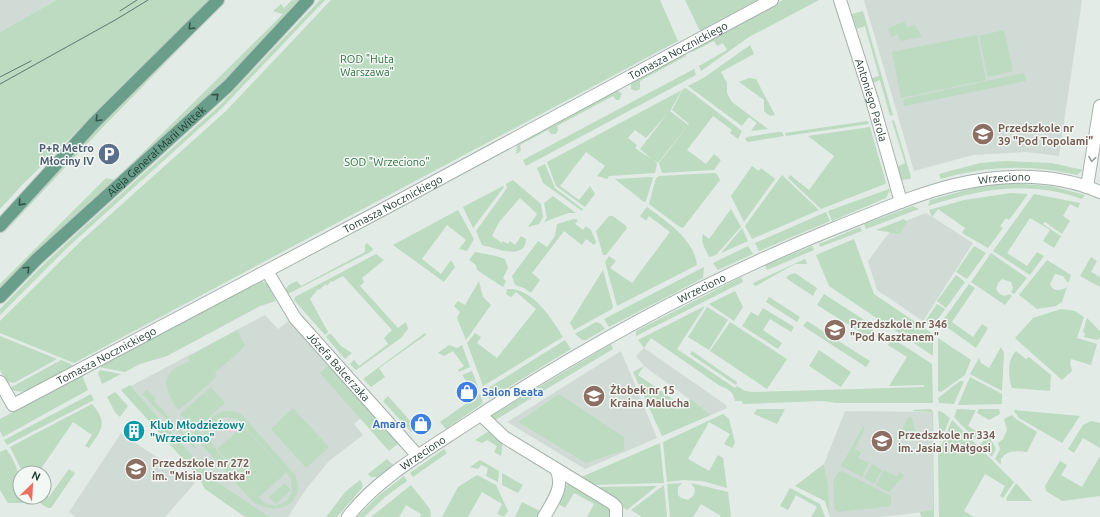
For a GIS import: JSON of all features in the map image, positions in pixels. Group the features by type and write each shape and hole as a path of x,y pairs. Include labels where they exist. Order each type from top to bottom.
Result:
{"main road":[{"path":"0,226 95,122 218,0"},
{"name":"Aleja Generał Marii Wittek","path":"0,297 37,260 228,86 308,0"}],"street":[{"name":"Tomasza Nocznickiego","path":"0,382 13,405 267,271 378,207 772,0"},
{"name":"Antoniego Parola","path":"840,0 852,34 901,202"},
{"path":"1087,187 1100,106"},
{"name":"Wrzeciono","path":"348,517 368,496 418,456 604,339 716,280 801,242 901,202 954,185 1006,177 1039,177 1087,187 1100,192"},
{"name":"Józefa Balcerzaka","path":"267,271 295,318 418,456"},
{"path":"481,415 504,437 612,503 616,507 616,517"},
{"path":"544,517 560,486 561,480 556,469"}],"shaded area":[{"path":"0,0 57,0 0,32"},
{"path":"864,0 1082,0 1059,156 1026,152 973,155 914,171"},
{"path":"926,213 973,243 923,321 877,290 868,261 895,225"},
{"path":"265,315 278,329 290,320 370,410 354,424 363,435 329,461 306,489 288,517 270,517 213,479 131,386"},
{"path":"644,348 726,405 727,408 711,415 644,366 636,356"},
{"name":"Żłobek nr 15 Kraina Malucha","path":"621,351 657,438 585,469 507,422"},
{"name":"Przedszkole nr 334 im. Jasia i Małgosi","path":"845,411 932,412 933,511 880,517 830,517 828,483 824,464"},
{"name":"Przedszkole nr 272 im. \"Misia Uszatka\"","path":"121,433 195,483 165,517 76,517 69,512"}],"green space":[{"path":"57,0 211,0 24,183 0,209 0,32"},
{"path":"292,0 299,0 208,96 65,226 0,288 0,284 106,178 115,180 283,14 273,11 281,4 284,8"},
{"path":"320,0 325,0 222,108 69,246 0,315 0,309 42,266 219,106"},
{"path":"331,0 660,0 678,41 74,363 0,333 0,321 81,241 226,111"},
{"path":"685,0 757,0 700,31"},
{"path":"783,0 819,0 749,37 701,71 699,66 727,50 723,43 717,46 714,41 692,52 691,50"},
{"path":"863,11 893,115 890,116 880,80 873,83 872,78 879,76 865,26 857,29 852,14"},
{"path":"904,21 907,28 915,24 922,37 900,41 898,34 891,37 888,29"},
{"path":"1004,30 1013,71 988,77 979,36"},
{"path":"977,35 986,80 901,98 892,52"},
{"path":"187,41 103,127 0,237 41,188 96,130"},
{"path":"750,45 754,54 721,72 727,83 727,93 732,102 768,129 751,131 757,123 749,117 742,126 688,86 705,77"},
{"path":"686,53 686,56 640,81 640,89 636,91 631,89 631,82"},
{"path":"694,69 696,75 526,166 523,160"},
{"path":"1024,73 1026,81 904,106 903,99"},
{"path":"749,78 756,79 775,115 770,116 764,111 764,100 739,82"},
{"path":"686,88 742,131 738,139 730,133 732,130 713,116 687,150 706,164 714,154 721,160 714,170 662,173 659,163 689,124 672,110 683,89"},
{"path":"617,90 622,94 619,100 616,100 613,96 557,126 558,130 556,134 551,134 548,130 520,145 521,151 516,154 517,144"},
{"path":"682,90 670,111 688,125 658,163 654,160 657,164 655,173 609,176 607,179 597,176 605,166 586,152 560,186 579,200 590,186 595,194 585,207 556,186 547,162","holes":["668,113 640,149 653,160 635,148 637,145 628,138 635,130 646,138"]},
{"path":"894,120 911,177 910,179 901,180 897,167 905,163 892,121"},
{"path":"868,121 869,124 786,136 785,133"},
{"path":"870,127 886,183 885,184 821,209 788,178 790,175 809,190 834,156 808,136"},
{"path":"782,132 784,136 748,142 745,140 747,137"},
{"path":"1005,161 1052,163 1083,170 1077,175 1042,169 991,169 941,179 939,174 980,163"},
{"path":"545,164 555,188 583,209 582,211 543,183 537,168"},
{"path":"752,166 759,171 761,168 775,179 744,222 731,196"},
{"path":"717,174 720,180 683,228 649,204 656,178 659,176"},
{"path":"782,175 819,210 752,239 745,226"},
{"path":"653,178 646,201 644,202 615,179"},
{"path":"513,180 541,204 543,217 539,224 528,227 537,214 520,198 499,222 492,236 502,243 503,241 508,244 510,241 515,245 521,236 526,239 525,246 521,250 509,251 482,245 476,231 507,188 506,184"},
{"path":"1010,183 1051,186 1085,195 1082,199 1062,193 1043,190 1024,188 1005,189 967,195 928,206 930,200 981,186"},
{"path":"503,186 504,187 473,228 463,207"},
{"path":"889,189 890,190 886,198 832,221 828,211"},
{"path":"1011,193 1028,194 1009,220 1006,218 1000,226 1003,228 988,248 962,233 965,228 938,209 932,217 929,210 964,200"},
{"path":"1034,194 1080,203 1078,208 1070,204 1063,216 1070,221 1062,234 1045,222 1043,224 1061,236 1054,248 1043,241 1050,230 1030,218 1007,253 1027,266 1037,252 1044,256 1030,275 993,251"},
{"path":"553,196 576,213 568,213 544,222 547,218 544,203"},
{"path":"913,206 919,209 866,229 864,224"},
{"path":"647,207 671,225 685,239 691,247 697,265 617,306 605,262 609,256 616,261 610,268 632,283 670,232 649,216 646,221 640,216"},
{"path":"731,209 741,227 716,255 709,257 703,243 703,234 709,239"},
{"path":"458,210 474,239 467,251 459,249 466,240 447,225 422,259 441,274 451,260 455,267 444,282 393,245"},
{"path":"826,212 830,221 759,251 755,243"},
{"path":"609,216 613,216 627,228 606,255 603,255 596,231"},
{"path":"574,219 578,220 575,224 583,230 586,226 591,230 596,242 594,245 586,239 582,245 564,231 532,273 540,280 531,293 524,288 515,285 512,276 538,241 547,247 555,236 557,224"},
{"path":"904,219 907,222 899,234 876,230"},
{"path":"860,227 862,231 820,247 819,244"},
{"path":"742,228 748,241 721,253"},
{"path":"854,239 874,294 933,334 933,356 829,286 816,255"},
{"path":"367,243 373,249 372,251 286,295 286,289 290,284 297,281 301,286 365,252 365,245"},
{"path":"748,246 753,254 718,270 713,263"},
{"path":"812,246 814,250 767,270 765,265"},
{"path":"974,246 986,253 967,279 956,272"},
{"path":"475,252 505,259 508,268 503,278 506,281 503,287 477,270 476,265 469,260"},
{"path":"991,253 1027,278 1014,294 1011,292 1013,288 1011,282 1002,279 998,283 996,289 1002,295 1009,294 1012,296 1005,305 971,282"},
{"path":"376,254 384,260 362,278 364,282 360,286 398,328 406,322 408,329 401,338 356,370 350,364 354,360 359,366 388,344 384,338 392,330 343,276 332,282 331,281 327,286 326,284 319,290 318,289 310,299 328,332 325,335 294,300 295,297"},
{"path":"1091,257 1097,261 1091,272 1100,277 1100,287 1080,276"},
{"path":"805,259 807,264 795,264 756,286 753,284 753,283"},
{"path":"1047,260 1071,275 1068,283 1063,276 1055,274 1050,284 1055,290 1067,287 1062,302 1056,306 1037,309 1019,295"},
{"path":"704,267 703,278 609,327 604,319"},
{"path":"603,270 613,307 612,309 574,330 570,323"},
{"path":"795,273 817,288 813,296 786,278"},
{"path":"956,275 965,282 946,308 937,301"},
{"path":"741,277 743,282 636,336 636,331"},
{"path":"260,281 267,283 276,301 260,306 167,356 140,364 125,372 99,367"},
{"path":"479,281 483,297 491,305 466,340 457,318 460,312 454,306 458,301 465,305"},
{"path":"969,284 975,288 952,322 973,337 982,324 988,328 976,348 941,323"},
{"path":"507,289 525,293 533,299 547,313 563,337 483,386 467,343 475,333 481,337 477,343 497,358 536,309 516,292 511,297 506,294"},
{"path":"735,291 743,307 734,321 709,304"},
{"path":"824,294 872,325 874,328 868,337 817,305"},
{"path":"769,297 800,317 797,322 766,302"},
{"path":"937,304 945,309 934,325 924,323"},
{"path":"705,306 677,349 735,388 737,386 745,391 753,392 924,387 924,385 889,386 907,357 888,345 892,338 932,364 933,403 836,403 823,401 743,404 742,401 735,401 732,393 728,390 651,338 644,348 638,340"},
{"path":"707,307 728,320 709,350 688,337"},
{"path":"763,308 794,327 791,332 770,319 763,330 782,343 778,349 742,326 751,312 758,316"},
{"path":"1061,309 1075,311 1084,317 1077,338 1097,344 1091,365 1071,359 1070,363 1072,371 1062,380 1015,338 1033,318"},
{"path":"1087,318 1100,331 1100,338 1097,340 1084,337 1085,333 1083,332"},
{"path":"807,321 870,361 866,367 803,326"},
{"path":"596,322 601,324 605,329 586,340 582,340 575,334"},
{"path":"730,322 787,359 767,389 710,351"},
{"path":"237,330 245,346 215,373 216,376 212,381 179,410 169,396 167,390 166,385 169,375 176,367 190,361 188,357"},
{"path":"425,333 426,335 379,368 385,377 371,387 363,379"},
{"path":"328,334 331,334 341,346 352,353 345,359 326,337"},
{"path":"0,336 57,359 14,383 6,382 0,370"},
{"path":"938,338 971,360 965,375 941,392 938,391"},
{"path":"565,340 571,349 489,399 485,390"},
{"path":"611,344 613,349 492,422 490,416"},
{"path":"449,345 457,348 462,345 470,367 459,372 458,370 464,366 453,351 444,356 438,353"},
{"path":"1001,347 1004,353 1002,391 970,374 979,358 981,363 989,368"},
{"path":"819,350 851,372 841,387 809,366"},
{"path":"692,351 737,382 736,385 690,354"},
{"path":"1016,351 1026,359 1029,357 1051,375 1050,391 1012,388 1009,368 1011,359"},
{"path":"61,360 71,364 73,367 50,381 32,389 16,391 10,388"},
{"path":"330,364 399,443 389,451 320,373"},
{"path":"644,366 638,375 684,407 690,399 711,415 662,436 633,372"},
{"path":"100,370 121,374 102,384 98,373"},
{"path":"472,371 478,387 471,394 470,392 472,390 462,375"},
{"path":"82,375 88,390 3,437 0,431 0,419"},
{"path":"970,377 1002,394 1002,404 958,405"},
{"path":"960,381 964,381 954,404 939,403 938,398"},
{"path":"130,385 213,479 270,517 245,517 205,489 198,476 121,390"},
{"path":"211,387 225,403 195,430 180,414"},
{"path":"147,390 156,399 154,401 197,448 195,449 142,394"},
{"path":"115,392 128,406 120,417 115,412 107,397"},
{"path":"91,394 94,400 7,445 4,440"},
{"path":"480,394 483,403 446,429 440,422"},
{"path":"559,394 624,437 624,450 586,463 518,422"},
{"path":"388,396 412,423 415,421 416,423 412,432 383,401"},
{"path":"92,404 102,422 100,431 89,448 85,446 92,435 73,422 43,465 19,465 10,447"},
{"path":"293,408 329,447 306,468 271,429"},
{"path":"757,409 785,409 777,424 754,414"},
{"path":"931,409 933,412 934,517 921,517 920,512 933,510 932,412 913,410"},
{"path":"957,409 976,410 968,426 981,434 977,441 954,417"},
{"path":"979,409 999,409 1000,414 989,420 977,413"},
{"path":"938,411 950,418 940,443"},
{"path":"1014,411 1080,416 1062,443 1019,418"},
{"path":"220,412 237,412 243,416 295,475 298,485 297,493 289,504 282,507 273,508 255,504 192,434 198,429 203,435 207,422","holes":["224,417 238,419 291,478 292,492 287,501 276,506 264,503 213,446 210,437 211,428 213,425"]},
{"path":"723,414 729,419 735,443 732,448 724,444 730,434 709,422 688,459 709,471 718,455 723,458 727,488 702,481 683,480 667,482 663,442"},
{"path":"1012,415 1037,432 1027,452 1016,451 1006,454 1001,459 1001,465 995,459 1000,449 998,443 1003,439 1007,430 1004,419"},
{"path":"909,416 912,418 916,435 915,438 902,430"},
{"path":"952,420 1014,482 1003,498 1000,496 1005,486 985,474 964,511 974,517 939,517 938,453"},
{"path":"1091,421 1100,423 1100,448 1083,438 1074,453 1068,449 1083,425"},
{"path":"243,426 286,473 259,497 217,449"},
{"path":"863,427 865,428 855,449 861,452 858,458 869,463 862,477 841,466"},
{"path":"492,429 503,438 501,456 494,452 497,446 487,440 482,443 475,440"},
{"path":"987,436 991,439 996,449 992,457 980,445"},
{"path":"660,443 664,483 590,485 579,478"},
{"path":"6,449 16,465 12,465 12,503 8,503 0,490 0,452"},
{"path":"444,449 447,453 413,477 410,473"},
{"path":"1100,456 1100,496 1062,501 1046,491 1045,486 1060,461 1067,465 1061,475 1082,487"},
{"path":"387,459 393,465 377,477 371,477 368,474"},
{"path":"480,460 499,471 498,482 486,476 488,468 481,465 478,469 470,467"},
{"path":"824,464 828,483 830,517 825,501 795,486"},
{"path":"872,464 882,470 874,484 864,478"},
{"path":"69,469 75,473 51,508 48,508 43,505 52,505 52,493"},
{"path":"884,470 897,477 899,472 905,475 889,492 876,485"},
{"path":"842,471 891,496 891,506 838,512 835,510 833,481 839,472"},
{"path":"502,473 523,485 518,493 502,485"},
{"path":"477,475 496,485 508,511 504,517 497,514 502,504 482,492 468,517 442,517 458,487"},
{"path":"404,476 407,481 385,497 364,517 357,517 378,496"},
{"path":"360,480 363,485 362,488 337,517 326,517 345,492"},
{"path":"569,481 611,508 612,517 587,517 594,504 574,493 565,508 557,503"},
{"path":"285,483 291,490 276,504 269,497"},
{"path":"682,483 678,487 678,495 681,498 688,500 694,495 695,489 691,483 728,492 731,517 720,517 721,516 701,504 693,517 670,517 667,484"},
{"path":"1016,483 1032,501 1007,501 1006,499"},
{"path":"411,485 430,509 431,517 420,517 421,514 406,505 399,517 371,517"},
{"path":"664,485 667,517 642,517 631,510"},
{"path":"657,486 627,510 591,487"},
{"path":"790,488 820,504 825,517 811,517 817,507 796,495 788,510 780,506"},
{"path":"522,502 542,512 539,517 515,517"}],"tram line":[{"path":"120,11 137,0"},
{"path":"0,84 117,19 148,0"},
{"path":"0,77 31,61"}],"place":[{"name":"Przedszkole nr 39 \"Pod Topolami\"","path":"983,134"},
{"name":"P+R Metro Młociny IV","path":"109,154"},
{"name":"Przedszkole nr 346 \"Pod Kasztanem\"","path":"835,330"},
{"name":"Salon Beata","path":"467,392"},
{"name":"Żłobek nr 15 Kraina Malucha","path":"594,396"},
{"name":"Amara","path":"421,424"},
{"name":"Klub Młodzieżowy \"Wrzeciono\"","path":"134,431"},
{"name":"Przedszkole nr 334 im. Jasia i Małgosi","path":"882,441"},
{"name":"Przedszkole nr 272 im. \"Misia Uszatka\"","path":"136,469"}],"park label":[{"name":"ROD \"Huta Warszawa\"","path":"367,65"},
{"name":"SOD \"Wrzeciono\"","path":"387,162"}]}
